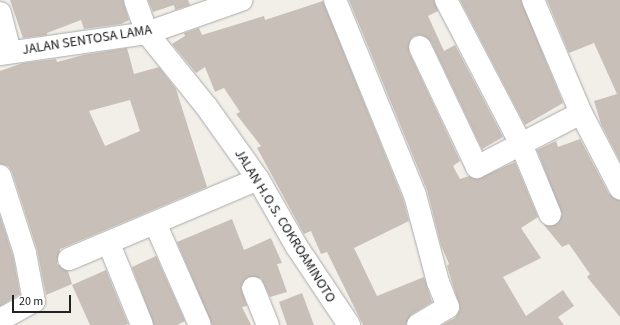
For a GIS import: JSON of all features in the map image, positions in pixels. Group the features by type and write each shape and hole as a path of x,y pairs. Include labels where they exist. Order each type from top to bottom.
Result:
{"street":[{"name":"JALAN H.O.S. COKROAMINOTO","path":"135,0 147,33 206,106 258,179 297,247 349,325"},
{"name":"JALAN SENTOSA LAMA","path":"5,53 147,33 241,0"},
{"path":"335,0 415,195 438,282 448,307 418,325"},
{"path":"446,0 521,144 550,214"},
{"path":"533,0 581,113 620,188"},
{"path":"0,13 5,53"},
{"path":"420,47 477,167 581,113"},
{"path":"0,176 25,253 34,301 11,319"},
{"path":"69,259 109,244 258,179"},
{"path":"155,224 200,325"},
{"path":"109,244 142,325"},
{"path":"253,288 268,325"}],"building":[{"path":"10,0 123,0 129,20 121,24 84,29 81,20 47,33 47,35 23,38"},
{"path":"148,0 188,0 190,5 175,10 174,5 153,12"},
{"path":"349,0 434,0 438,11 428,16 444,51 455,45 503,137 482,149 431,42 421,35 414,36 410,40 409,52 460,161 453,166 460,179 469,176 477,179 515,162 538,217 521,228 541,258 503,277 526,316 563,290 574,306 558,317 564,325 442,325 455,318 460,308 447,266 449,264 441,245 427,190"},
{"path":"460,0 521,0 563,103 525,125"},
{"path":"547,0 620,0 620,161 601,124 594,101 617,94 594,43 569,53"},
{"path":"323,1 403,199 409,221 354,248 377,296 424,277 432,302 411,315 406,325 363,325 327,252 321,254 311,231 304,234 257,148 261,146 236,114 240,112 224,88 215,92 205,67 196,73 172,44 185,36 184,33 199,28 202,35 264,16 265,20"},
{"path":"127,48 134,74 159,67 176,89 207,187 60,249 57,264 68,271 72,284 46,295 37,249 12,172 8,166 0,164 0,71 23,63 56,59 57,62 83,55","holes":["130,100 140,131 105,146 89,111"]},
{"path":"580,139 609,194 620,200 620,317 587,277 590,274 569,244 562,247 544,225 555,225 562,215 537,150 556,141 558,147"},
{"path":"0,216 13,256 20,294 0,306"},
{"path":"232,219 244,250 271,238 282,263 277,264 287,292 270,297 261,278 248,277 241,287 247,306 242,307 251,325 212,325 177,242"},
{"path":"156,256 185,321 177,325 154,325 132,267"},
{"path":"106,270 128,324 90,325 72,285"},
{"path":"302,293 314,325 287,325 279,302"}]}
